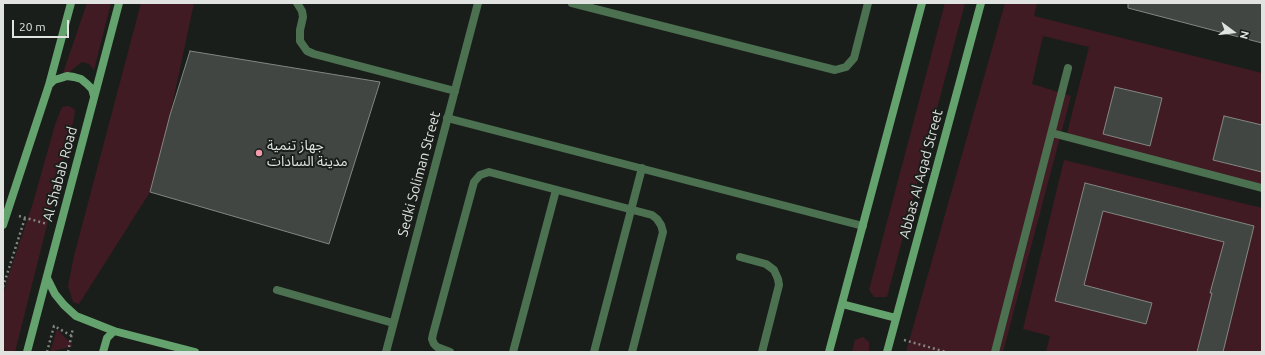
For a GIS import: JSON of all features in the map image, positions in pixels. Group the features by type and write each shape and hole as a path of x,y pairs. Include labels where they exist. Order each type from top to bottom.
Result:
{"main road":[{"path":"3,225 49,85 71,3"},
{"name":"Al Shabab Road","path":"27,352 119,3"},
{"path":"829,352 922,3"},
{"name":"Abbas Al Aqad Street","path":"887,352 981,3"},
{"path":"49,85 54,80 74,77 81,79 87,84 92,90 94,96"},
{"path":"47,278 55,294 76,316 114,331 195,352"},
{"path":"842,304 896,318"},
{"path":"103,352 107,338 114,331"}],"street":[{"path":"297,3 302,11 303,17 300,30 300,41 307,51 455,91"},
{"name":"Sedki Soliman Street","path":"386,352 478,3"},
{"path":"572,3 835,70 846,67 854,58 868,3"},
{"path":"995,352 1068,68"},
{"path":"448,118 863,226"},
{"path":"1052,133 1262,188"},
{"path":"594,352 642,168"},
{"path":"450,352 437,347 434,344 432,339 433,334 474,182 480,175 489,172 631,210 658,219 662,225 663,232 632,352"},
{"path":"513,352 556,190"},
{"path":"740,257 766,264 774,270 778,280 779,285 762,352"},
{"path":"277,290 393,324"}],"path":[{"path":"7,213 60,228"},
{"path":"3,286 25,218"},
{"path":"68,352 76,316"},
{"path":"47,352 54,326 72,336"},
{"path":"891,336 946,352"}],"shaded area":[{"path":"87,3 111,3 94,70 89,64 82,62 60,82"},
{"path":"141,3 194,3 170,115 150,192 79,304 73,302 68,286 74,256"},
{"path":"945,3 965,3 887,297 874,297 869,290"},
{"path":"1005,3 1037,3 1034,16 1262,73 1262,186 1066,137 1089,47 1043,36 1032,84 1071,96 1003,352 906,352"},
{"path":"69,106 75,110 74,118 15,352 3,352 3,295 33,203 55,125 62,107"},
{"path":"1064,160 1262,208 1262,352 1046,352 1050,336 1023,329"},
{"path":"57,329 73,346 50,352"},
{"path":"863,337 869,342 869,352 852,352 855,340"}],"building":[{"path":"1128,3 1262,3 1262,43 1128,8"},
{"name":"جهاز تنمية مدينة السادات","path":"190,51 380,82 329,244 150,192 170,115"},
{"path":"1115,87 1162,98 1150,146 1103,134"},
{"path":"1224,116 1262,125 1262,172 1213,160"},
{"path":"1085,183 1254,226 1223,352 1197,352 1212,293 1210,293 1224,242 1103,211 1084,285 1152,303 1146,324 1055,301"}],"place":[{"name":"جهاز تنمية مدينة السادات","path":"259,153"}]}
